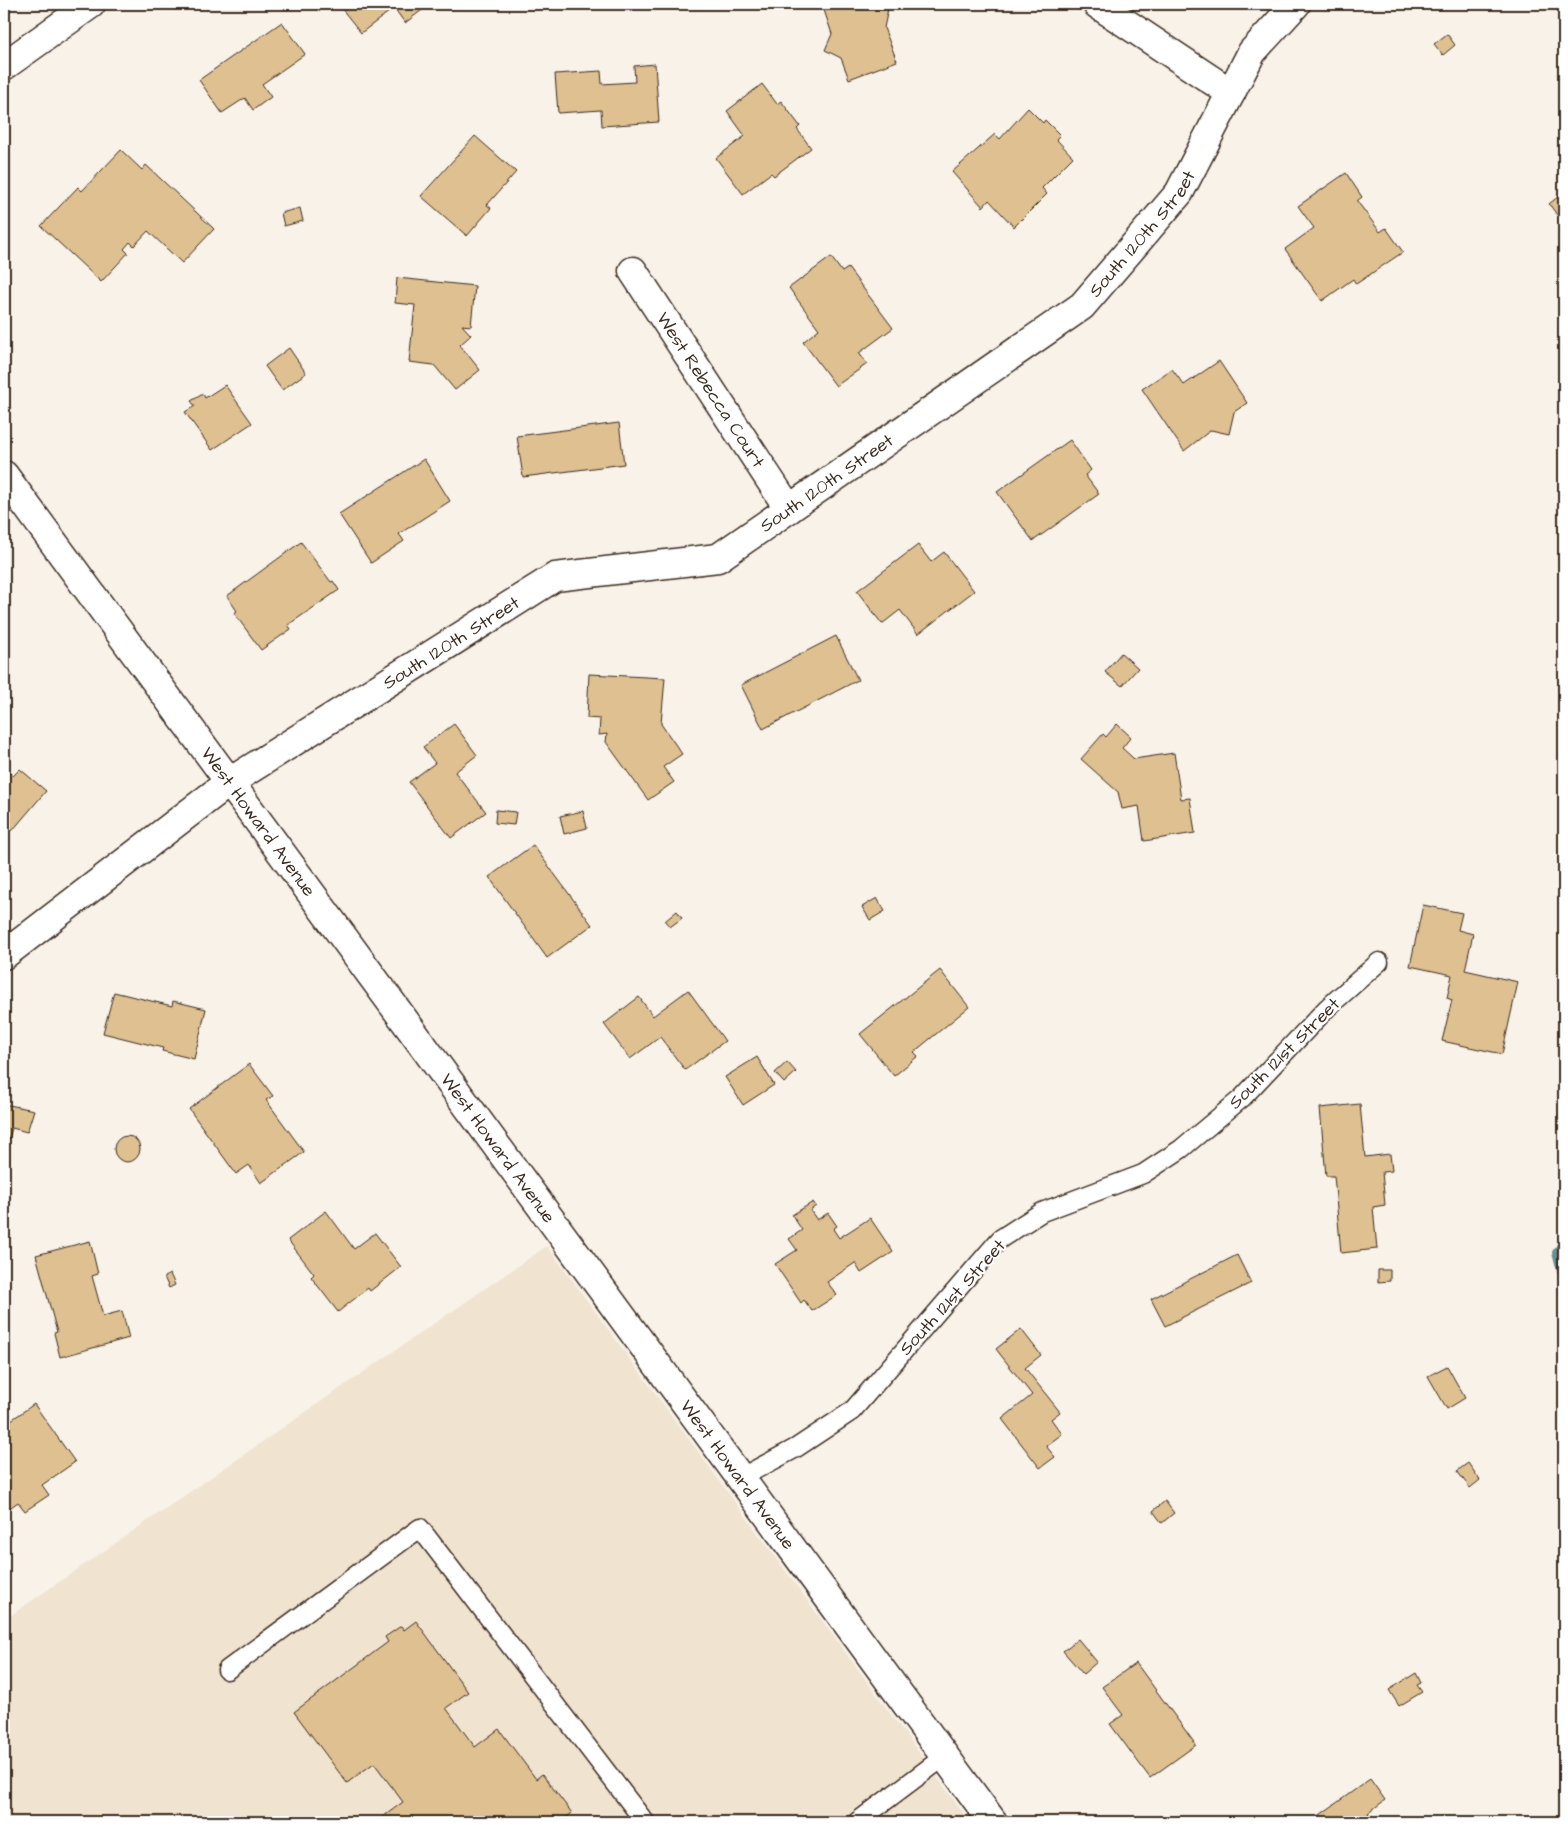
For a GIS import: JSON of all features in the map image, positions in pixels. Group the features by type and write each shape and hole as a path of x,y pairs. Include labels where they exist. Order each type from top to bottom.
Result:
{"street":[{"path":"4,66 91,4"},
{"path":"1096,4 1231,93"},
{"name":"South 120th Street","path":"4,956 228,783 555,577 718,558 1082,306 1179,194 1252,52 1296,4"},
{"name":"West Rebecca Court","path":"633,271 789,509"},
{"name":"West Howard Avenue","path":"4,474 228,783 993,1822"}],"lane":[{"name":"South 121st Street","path":"740,1478 796,1448 852,1411 1000,1239 1042,1212 1143,1174 1181,1149 1242,1098 1327,1008 1379,962"},
{"path":"227,1670 420,1528 645,1822"},
{"path":"857,1822 945,1756"}],"shaded area":[{"path":"547,1246 970,1822 4,1822 4,1620"}],"building":[{"path":"338,4 430,4 405,23 394,8 361,33"},
{"path":"840,4 889,4 884,28 897,61 849,79 841,58 825,50 832,34 824,10"},
{"path":"282,22 305,54 262,84 271,97 253,110 245,98 222,113 199,80"},
{"path":"1447,34 1455,45 1443,55 1434,44"},
{"path":"655,64 659,122 602,126 601,110 558,113 555,74 601,71 602,84 635,82 634,66"},
{"path":"762,84 777,104 781,101 800,126 797,129 811,148 774,176 771,173 743,194 716,158 745,136 727,111"},
{"path":"1028,108 1043,123 1045,120 1060,135 1056,139 1073,157 1042,188 1047,194 1014,227 989,200 983,207 952,172 995,134 1000,139"},
{"path":"475,136 516,172 487,205 491,208 467,236 421,196"},
{"path":"121,150 142,170 146,165 214,229 182,263 148,231 134,246 130,242 124,249 128,253 101,282 41,226 78,187 82,191"},
{"path":"1346,173 1362,197 1357,201 1380,232 1386,228 1403,252 1356,284 1353,279 1322,301 1285,249 1314,228 1298,206"},
{"path":"1559,196 1564,203 1564,211 1558,216 1549,204"},
{"path":"300,208 303,221 284,226 281,213"},
{"path":"831,257 842,272 848,268 893,328 859,353 867,364 836,386 803,342 819,329 789,288"},
{"path":"397,278 475,286 471,326 462,325 471,335 460,345 480,370 455,390 434,365 409,362 415,305 395,303"},
{"path":"289,348 306,373 282,390 265,366"},
{"path":"1219,361 1247,403 1234,412 1229,434 1211,430 1184,451 1142,389 1172,369 1184,385"},
{"path":"225,385 252,423 212,450 185,412 195,406 191,401 203,394 205,398"},
{"path":"619,423 624,464 523,477 517,436"},
{"path":"1070,440 1091,470 1085,475 1099,494 1033,541 997,492"},
{"path":"424,459 450,501 399,534 404,541 371,563 339,514"},
{"path":"301,542 339,590 288,625 291,629 261,650 234,613 237,611 227,596"},
{"path":"918,545 931,562 944,552 974,591 918,634 900,610 882,624 857,591"},
{"path":"836,636 858,680 763,729 741,685"},
{"path":"1121,653 1138,668 1122,686 1105,672"},
{"path":"589,674 665,678 661,724 682,754 663,767 674,782 648,800 606,742 607,734 599,735 600,719 587,718"},
{"path":"454,724 477,755 455,772 486,812 451,838 409,782 435,763 423,747"},
{"path":"1117,724 1131,737 1122,748 1134,759 1174,753 1181,799 1190,798 1195,833 1144,841 1139,806 1122,809 1118,792 1081,759 1103,734 1106,737"},
{"path":"4,768 13,776 20,769 46,791 12,831 4,825"},
{"path":"496,810 516,812 514,825 495,823"},
{"path":"583,811 587,828 564,834 560,816"},
{"path":"533,845 592,925 547,958 489,877"},
{"path":"877,898 885,911 870,920 862,907"},
{"path":"1423,905 1462,913 1458,930 1473,934 1465,970 1518,982 1502,1054 1442,1041 1452,1000 1447,998 1452,975 1410,966"},
{"path":"677,911 682,918 670,927 665,921"},
{"path":"940,970 969,1007 914,1052 918,1056 894,1076 860,1034"},
{"path":"688,990 725,1041 685,1070 660,1037 630,1059 604,1024 639,997 653,1016"},
{"path":"114,992 172,1006 173,1001 206,1009 194,1059 162,1051 163,1048 103,1033"},
{"path":"757,1057 774,1085 743,1105 725,1077"},
{"path":"787,1062 796,1072 784,1083 775,1073"},
{"path":"249,1064 273,1096 266,1100 304,1152 261,1183 249,1165 236,1174 189,1109"},
{"path":"4,1104 34,1110 27,1132 12,1128 4,1156"},
{"path":"1360,1104 1365,1157 1390,1154 1392,1171 1382,1172 1385,1205 1373,1207 1377,1249 1341,1253 1334,1176 1326,1176 1320,1108"},
{"path":"127,1136 136,1140 140,1149 136,1158 127,1162 118,1158 114,1149 118,1140"},
{"path":"813,1202 816,1206 810,1210 817,1220 828,1213 837,1226 833,1229 839,1238 870,1218 893,1252 861,1273 855,1263 827,1282 837,1295 812,1311 804,1300 801,1303 775,1264 797,1250 789,1239 802,1230 792,1215"},
{"path":"326,1211 354,1249 375,1233 401,1267 370,1291 368,1288 338,1312 311,1277 314,1274 288,1240"},
{"path":"90,1241 98,1274 92,1276 103,1316 122,1311 129,1338 60,1357 54,1333 57,1332 36,1255"},
{"path":"1237,1255 1251,1283 1165,1326 1151,1299"},
{"path":"1378,1270 1390,1270 1390,1281 1378,1282"},
{"path":"170,1274 175,1285 169,1288 164,1277"},
{"path":"1021,1329 1041,1355 1025,1368 1060,1412 1051,1419 1062,1434 1046,1446 1055,1457 1040,1468 1002,1419 1032,1395 996,1349"},
{"path":"1447,1366 1465,1398 1447,1409 1428,1376"},
{"path":"34,1404 75,1462 42,1485 49,1495 25,1511 18,1502 4,1512 4,1425"},
{"path":"1468,1463 1480,1480 1470,1488 1457,1471"},
{"path":"1165,1501 1174,1513 1162,1523 1153,1511"},
{"path":"416,1621 468,1692 446,1708 475,1747 499,1729 536,1779 542,1774 572,1813 560,1822 376,1822 403,1802 374,1763 347,1783 294,1712 388,1642 385,1637 401,1626 404,1630"},
{"path":"1078,1639 1097,1662 1083,1674 1063,1651"},
{"path":"1136,1663 1196,1745 1150,1778 1110,1724 1123,1715 1102,1687"},
{"path":"1416,1673 1421,1683 1417,1685 1422,1692 1399,1706 1389,1690"},
{"path":"1370,1779 1385,1800 1368,1813 1375,1822 1321,1822 1317,1817"}],"waterway":[{"path":"1564,1243 1557,1253 1564,1276"}]}
